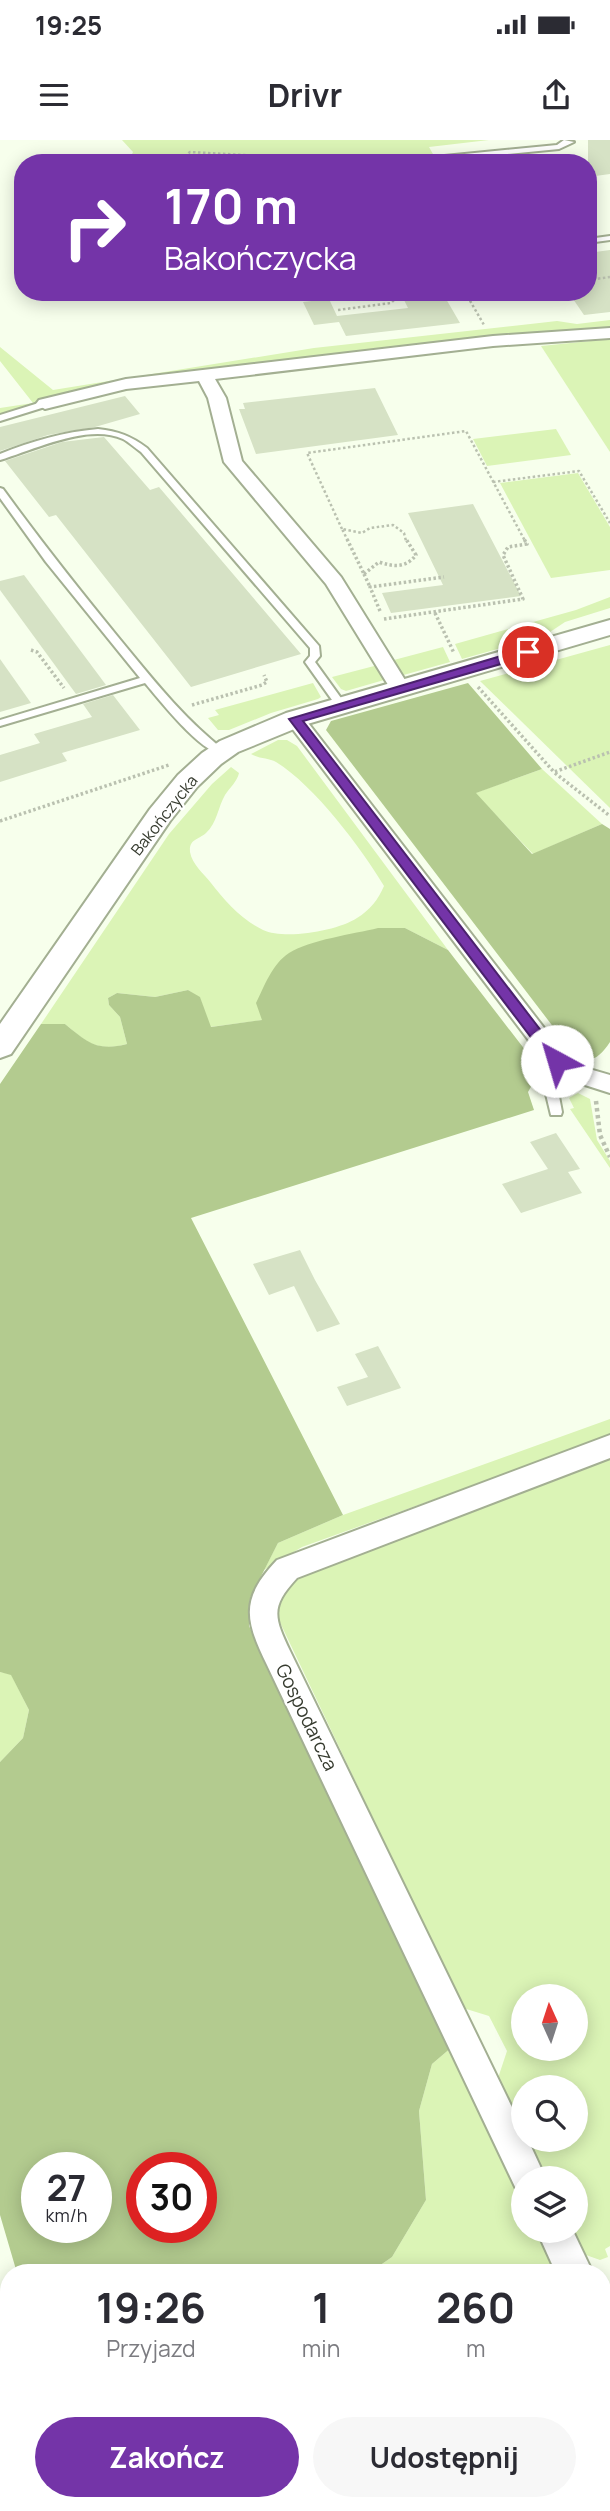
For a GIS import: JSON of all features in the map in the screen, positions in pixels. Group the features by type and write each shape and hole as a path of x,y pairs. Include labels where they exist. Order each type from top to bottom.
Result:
{"street":[{"path":"45,404 126,384 493,341 610,333"},
{"path":"204,375 217,398 233,462 334,581 400,688"},
{"name":"Bakończycka","path":"0,1047 160,815 213,748 295,719 610,627"},
{"path":"295,719 543,1045 571,1073 600,1089"},
{"name":"Gospodarcza","path":"523,2166 277,1656 262,1622 262,1604 270,1585 287,1569 298,1564 610,1446"},
{"path":"561,2243 571,2264"}],"lane":[{"path":"486,154 559,147 567,145 570,142 568,140"},
{"path":"0,418 45,404"},
{"path":"0,457 19,449 97,432 126,436 152,459 315,648 315,656 310,662 341,705"},
{"path":"0,491 50,559 146,679 213,748"},
{"path":"0,723 146,679"},
{"path":"556,1112 551,1090 571,1073"}],"path":[{"path":"188,154 234,154"},
{"path":"338,310 393,301"},
{"path":"470,301 493,341"},
{"path":"466,431 527,544 508,547 503,555 523,600 384,619 342,529 307,453 466,431"},
{"path":"493,482 579,471 610,523"},
{"path":"342,529 362,533 377,526 393,525 404,533 407,543 416,555 408,564 402,566 379,562 364,574"},
{"path":"370,587 444,577"},
{"path":"31,650 37,652 74,701"},
{"path":"464,670 554,772 610,817"},
{"path":"175,710 262,685 267,681 264,675"},
{"path":"0,821 213,748"},
{"path":"554,772 610,752"},
{"path":"600,1089 596,1099 600,1135 610,1157"}],"green space":[{"path":"122,140 489,140 429,147 433,154 132,154"},
{"path":"610,320 610,330 129,379 0,414 0,408 33,403 0,361 0,347 53,390 314,348 557,321 577,324"},
{"path":"610,339 610,452 541,346"},
{"path":"556,429 571,455 487,466 473,439"},
{"path":"578,473 610,527 610,570 551,578 500,483"},
{"path":"610,597 610,608 565,622 544,636 462,659 455,644 576,610"},
{"path":"610,645 610,808 480,681"},
{"path":"443,647 450,662 400,676 390,661"},
{"path":"378,665 384,680 346,691 341,689 332,677"},
{"path":"313,683 321,697 318,699 271,713 229,730 218,730 208,718 219,715 215,710"},
{"path":"468,683 542,769 476,793 532,854 602,824 610,829 610,1042 594,1058 580,1058 574,1054 326,730 331,721"},
{"path":"278,740 287,740 297,746 448,950 405,928 263,1020 210,1027 200,998 188,990 155,997 117,993 108,998 109,1005 120,1017 127,1044 100,1046 86,1041 65,1024 41,1024 169,834 212,784 231,767 239,773 237,779 225,795 213,825 193,842 190,852 199,869 234,909 263,930 297,934 348,923 362,915 373,904 384,886 336,819 291,772 273,761 251,754"},
{"path":"542,769 602,824 533,854 475,793"},
{"path":"378,928 405,928 448,950 540,1071 528,1092 534,1110 191,1218 343,1515 278,1543 250,1598 249,1626 452,2047 432,2064 419,2111 426,2200 392,2257 382,2264 14,2264 0,2215 0,1762 23,1738 29,1710 11,1675 0,1672 0,1084 41,1024 65,1024 86,1040 100,1046 127,1044 120,1017 109,1005 108,998 117,993 155,997 188,990 200,997 211,1027 262,1020 256,1003 269,976 289,953 308,944"},
{"path":"578,1093 590,1099 597,1140 610,1161 610,1168 570,1109 574,1108 569,1098"},
{"path":"610,1419 610,1436 302,1547 264,1570 278,1543 343,1515"},
{"path":"610,1458 610,2246 605,2249 608,2257 600,2260 586,2255 580,2243 588,2243 588,2166 541,2166 534,2152 588,2152 588,2075 511,2075 511,2105 498,2078 507,2051 489,2016 463,2008 276,1614 279,1602 300,1577"},
{"path":"0,1672 11,1674 29,1710 23,1738 0,1762"},
{"path":"452,2047 511,2172 511,2243 546,2243 556,2264 382,2264 392,2257 426,2200 419,2111 432,2064"}],"building":[{"path":"588,140 610,140 610,174 597,176 597,154 588,154"},
{"path":"610,250 610,312 584,315 574,301 597,301 597,252"},
{"path":"330,301 337,316 408,308 404,301 447,301 460,323 346,336 339,322 314,325 303,302"},
{"path":"375,388 398,435 256,454 239,409 245,409 243,403"},
{"path":"125,396 140,414 95,427 48,435 0,451 0,427"},
{"path":"104,437 150,490 159,487 301,654 191,687 56,515 49,517 5,461 62,442"},
{"path":"473,504 521,596 391,613 382,593 443,585 408,513"},
{"path":"24,575 106,685 76,694 0,590 0,581"},
{"path":"0,659 31,703 0,712"},
{"path":"113,695 140,730 62,753 67,761 0,782 0,755 40,743 34,734 92,717 83,704"},
{"path":"556,1133 580,1169 568,1172 582,1193 521,1213 502,1184 548,1169 530,1142"},
{"path":"300,1250 340,1324 317,1332 294,1286 269,1295 253,1264"},
{"path":"378,1346 401,1388 347,1406 337,1387 368,1377 355,1354"}],"route":[{"path":"528,652 295,719 557,1061"}]}
